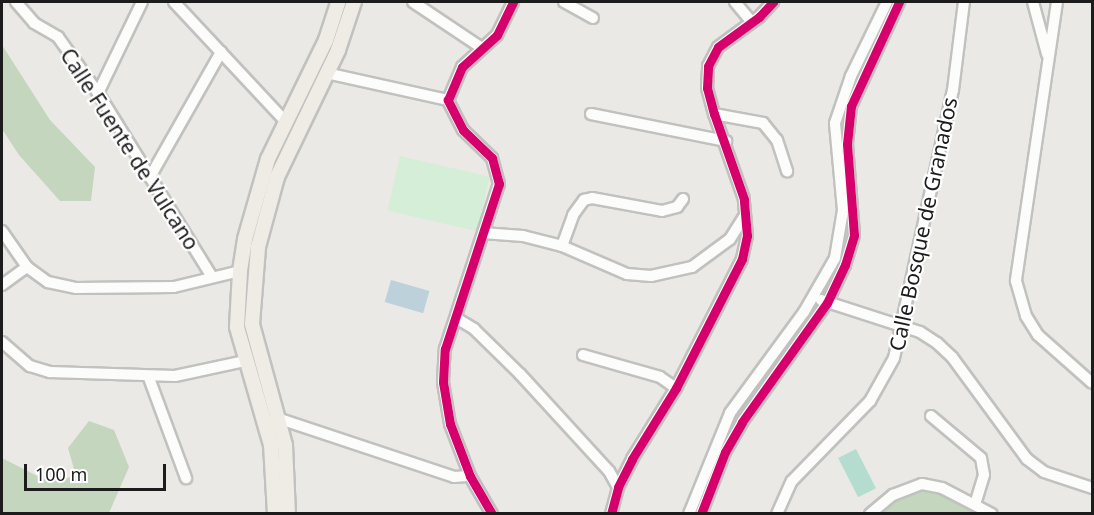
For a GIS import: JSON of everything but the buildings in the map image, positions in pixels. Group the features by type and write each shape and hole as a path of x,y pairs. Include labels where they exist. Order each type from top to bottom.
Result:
{"main road":[{"path":"275,513 273,421 245,361 237,327 240,271 255,199 285,121 326,40 338,2"},
{"path":"288,513 273,421 254,341 258,247 277,177 346,32 354,2"}],"street":[{"name":"Calle Fuente de Vulcano","path":"16,2 34,23 58,37 98,93 212,277"},
{"path":"98,93 142,2"},
{"path":"174,2 285,121"},
{"path":"413,2 482,48"},
{"path":"492,513 471,476 450,424 443,382 445,349 499,184 492,158 458,123 448,100 462,67 497,35 513,2"},
{"path":"564,2 593,18"},
{"path":"735,2 752,22"},
{"path":"611,513 618,488 676,387 742,259 747,236 743,218 744,199 726,141 714,114 707,88 708,66 718,47 752,22 773,2"},
{"path":"689,513 730,413 814,298 835,258 843,210 834,144 838,113 887,2"},
{"path":"701,513 725,452 742,422 827,303 854,235 847,144 851,106 900,2"},
{"name":"Calle Bosque de Granados","path":"777,513 792,481 813,456 870,401 894,358 903,326 953,90 964,2"},
{"path":"1048,58 1033,6 1056,7 1016,281 1026,316 1038,334 1092,383"},
{"path":"150,177 221,52"},
{"path":"326,73 448,100"},
{"path":"591,114 726,141"},
{"path":"714,114 764,123 777,140 787,171"},
{"path":"562,246 573,214 584,200 592,198 662,211 677,207 683,199"},
{"path":"483,233 523,236 562,246 627,274 651,276 692,267 730,239 743,218"},
{"path":"2,231 27,267 48,282 76,288 174,287 240,271"},
{"path":"2,285 27,267"},
{"path":"814,298 920,332 952,357 1027,459 1044,472 1092,489"},
{"path":"456,318 474,329 520,374 609,471 618,488"},
{"path":"2,342 30,366 50,372 149,378 174,376 245,361"},
{"path":"583,355 660,377 676,387"},
{"path":"149,378 186,478"},
{"path":"931,416 981,458 984,474 975,504"},
{"path":"273,421 454,477 471,476"},
{"path":"870,513 893,495 922,484 942,488 992,513"}],"green space":[{"path":"2,45 50,120 95,167 91,201 60,201 19,155 2,129"},
{"path":"400,156 490,177 477,231 387,211"},
{"path":"89,421 114,430 129,467 109,513 2,513 2,458 49,482 76,476 68,448"},
{"path":"856,449 876,488 858,497 838,458"},
{"path":"933,488 985,514 875,514 913,490"}],"water":[{"path":"391,280 429,291 423,313 385,302"}],"cycle path":[{"path":"492,514 470,476 450,424 443,382 445,349 499,184 492,158 463,130 448,100 462,67 497,35 513,2"},
{"path":"611,514 618,487 632,459 676,388 742,259 747,236 744,199 714,114 707,88 708,66 718,47 759,17 773,2"},
{"path":"701,514 725,452 742,422 827,303 845,265 854,235 847,144 851,106 899,2"}]}
